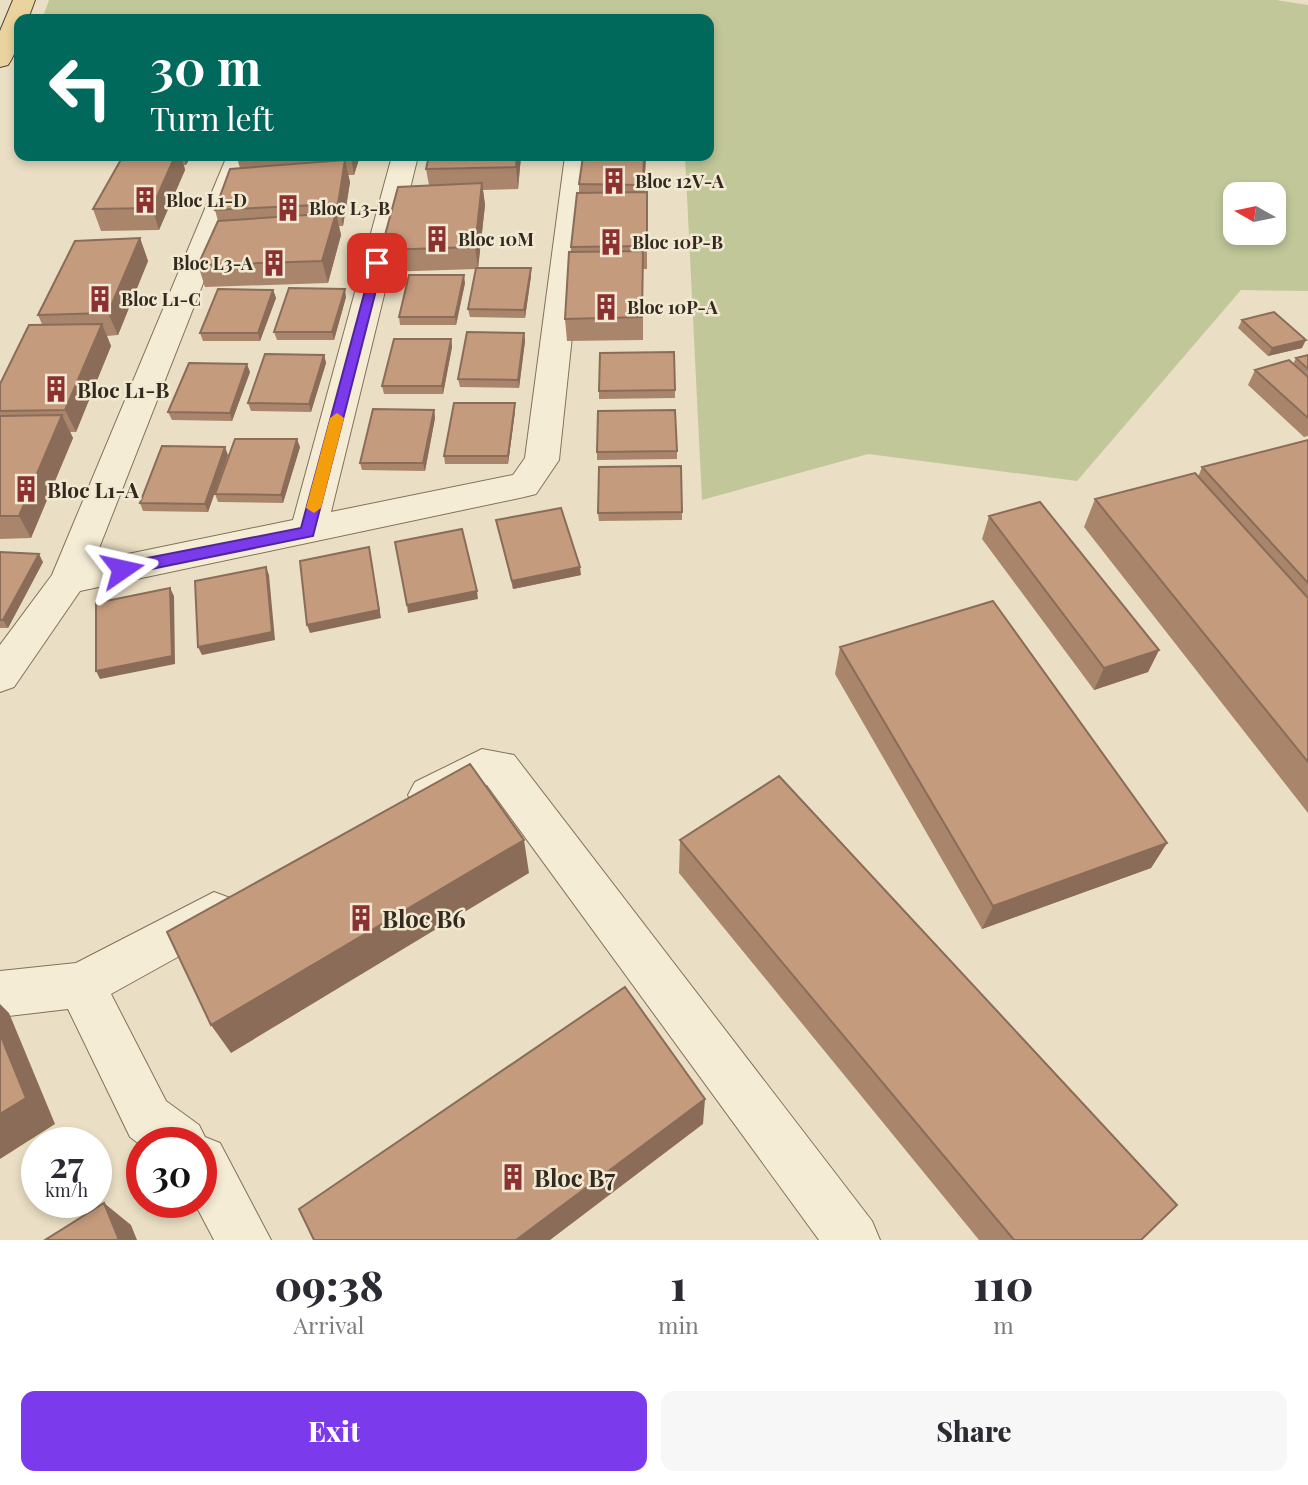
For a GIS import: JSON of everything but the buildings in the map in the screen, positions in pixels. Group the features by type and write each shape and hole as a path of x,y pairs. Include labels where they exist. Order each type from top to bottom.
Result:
{"main road":[{"path":"0,60 14,25"}],"street":[{"path":"0,676 68,580 238,161"},
{"path":"307,532 404,161"},
{"path":"68,580 524,485 542,460 577,161"},
{"path":"397,813 482,766 499,768 853,1240"},
{"path":"0,994 81,985 251,892"},
{"path":"81,985 148,1119 159,1127"},
{"path":"217,1191 244,1240"}],"green space":[{"path":"49,0 1276,0 1308,5 1308,291 1241,290 1077,481 868,454 702,500 685,161 714,161 714,14 44,14"}],"slow traffic":[{"path":"314,508 337,418"}],"place":[{"name":"Bloc 12V-A","path":"614,181"},
{"name":"Bloc L1-D","path":"145,200"},
{"name":"Bloc L3-B","path":"288,208"},
{"name":"Bloc 10M","path":"437,239"},
{"name":"Bloc 10P-B","path":"611,242"},
{"name":"Bloc L3-A","path":"274,263"},
{"name":"Bloc L1-C","path":"100,299"},
{"name":"Bloc 10P-A","path":"606,307"},
{"name":"Bloc L1-B","path":"56,389"},
{"name":"Bloc L1-A","path":"26,489"},
{"name":"Bloc B6","path":"361,918"},
{"name":"Bloc B7","path":"513,1177"}],"route":[{"path":"122,569 307,532 377,263"}]}
